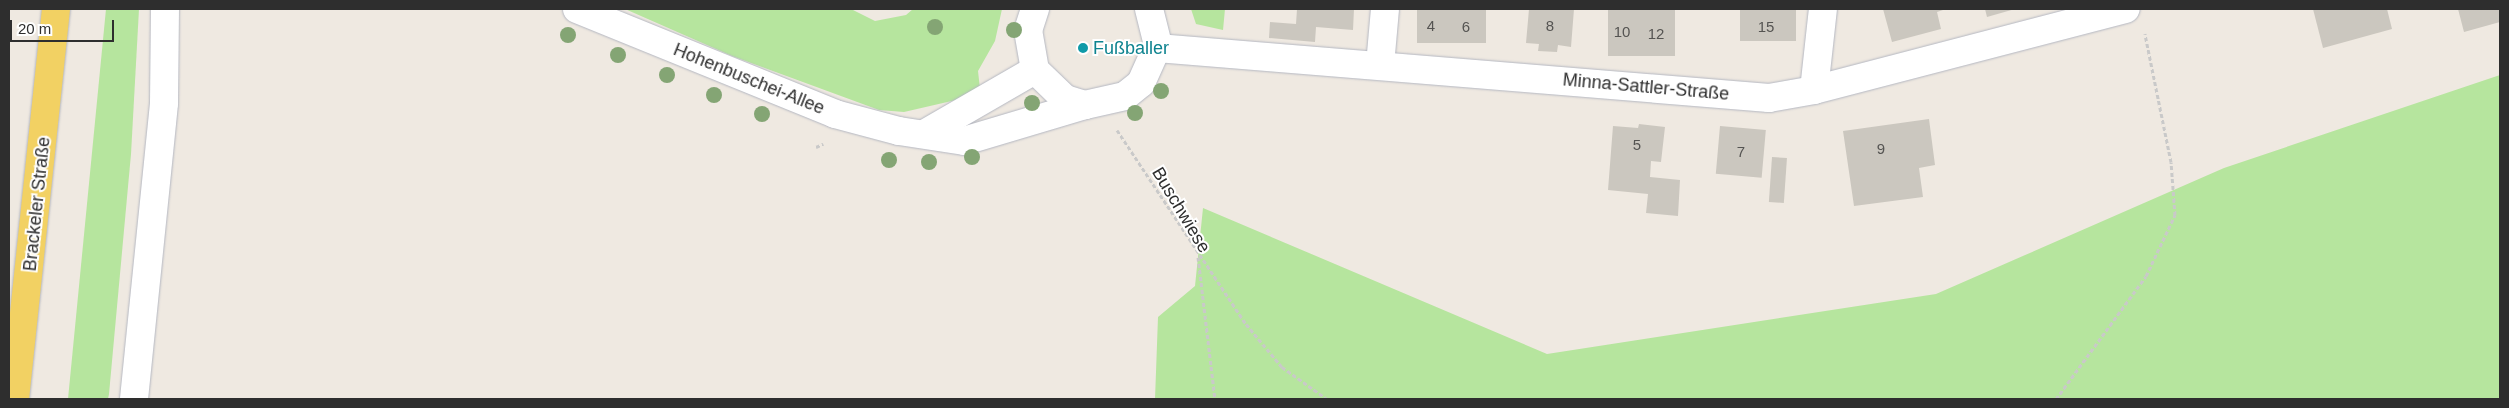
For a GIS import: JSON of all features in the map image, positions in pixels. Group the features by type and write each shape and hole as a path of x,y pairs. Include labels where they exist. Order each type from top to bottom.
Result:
{"main road":[{"name":"Brackeler Straße","path":"15,399 56,9"}],"street":[{"path":"134,399 164,103 165,9"},
{"name":"Hohenbuschei-Allee","path":"578,9 861,124 964,141 1095,104 1141,83 1157,48"},
{"path":"1035,9 1028,30 1035,70 1048,87 1095,104"},
{"path":"1149,9 1156,23 1157,48"},
{"path":"1380,65 1385,9"},
{"path":"1814,90 1824,9"},
{"name":"Minna-Sattler-Straße","path":"1157,48 1769,98 1814,90 2135,18"},
{"path":"924,134 1035,70"}],"path":[{"path":"2056,399 2146,276 2175,215 2172,162 2135,18"},
{"name":"Buschwiese","path":"1095,104 1198,257 1215,399"},
{"path":"1198,257 1282,367 1327,399"}],"green space":[{"path":"106,9 139,9 131,154 109,394 108,399 68,399"},
{"path":"625,9 851,9 875,21 906,15 913,9 1002,9 995,41 978,71 980,89 956,100 904,112 879,110 732,56"},
{"path":"1191,9 1225,9 1223,30 1196,24"},
{"path":"2500,75 2500,399 1155,399 1158,317 1195,286 1203,208 1547,354 1936,294 2224,168"}],"building":[{"path":"1297,9 1354,9 1353,30 1316,27 1315,42 1269,38 1270,22 1296,24"},
{"path":"1417,9 1486,9 1486,43 1417,43"},
{"path":"1529,9 1574,9 1571,47 1558,45 1557,52 1538,51 1539,44 1526,43"},
{"path":"1608,9 1675,9 1675,56 1608,56"},
{"path":"1740,9 1796,9 1796,41 1740,41"},
{"path":"1883,9 1946,9 1937,12 1941,29 1892,42"},
{"path":"1985,9 2015,9 1987,17"},
{"path":"2313,9 2387,9 2392,29 2323,48"},
{"path":"2458,9 2500,9 2500,22 2464,32"},
{"path":"1929,119 1935,165 1919,168 1923,197 1854,206 1843,131"},
{"path":"1639,124 1665,127 1661,162 1651,161 1650,177 1680,180 1678,216 1646,213 1648,194 1608,190 1613,126 1638,128"},
{"path":"1720,126 1766,130 1762,178 1716,174"},
{"path":"1772,157 1787,158 1784,203 1769,202"}],"place":[{"name":"Fußballer","path":"1083,48"}]}
